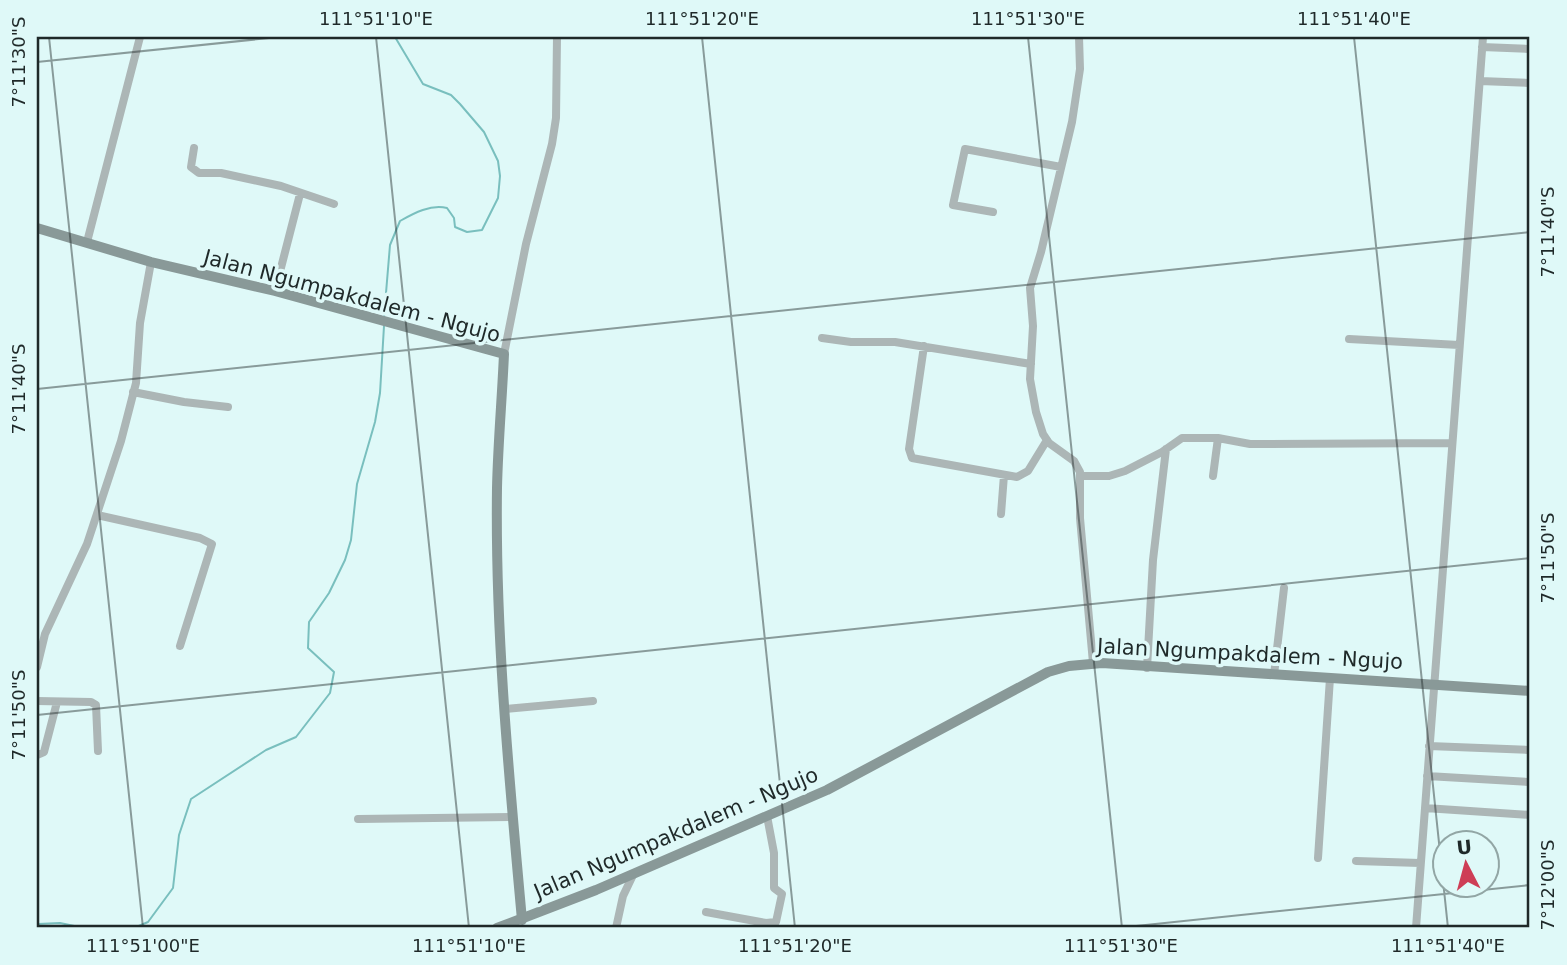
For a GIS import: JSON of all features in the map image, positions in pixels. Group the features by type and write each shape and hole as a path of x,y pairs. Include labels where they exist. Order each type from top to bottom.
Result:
{"street":[{"path":"87,242 140,37"},
{"path":"504,354 526,244 552,144 556,117 556,37"},
{"path":"1079,37 1080,69 1072,122 1030,288 1033,326 1030,388 1046,440 1079,467 1080,518 1093,663"},
{"path":"1416,928 1483,37"},
{"path":"1482,47 1530,49"},
{"path":"1480,81 1530,83"},
{"path":"194,148 191,167 199,173 222,173 281,186 334,204"},
{"path":"993,212 953,205 965,149 1061,167"},
{"path":"275,291 300,194"},
{"name":"Jalan Ngumpakdalem - Ngujo","path":"37,228 151,262 275,291 504,354 497,488 500,626 522,920 633,875 827,789 1048,672 1069,666 1093,663 1530,691"},
{"path":"37,667 45,634 88,544 121,441 139,362 141,323 151,262"},
{"path":"821,338 851,342 895,342 1031,364"},
{"path":"1349,339 1459,345"},
{"path":"924,346 909,454 912,458 1023,476 1046,440"},
{"path":"133,392 228,407"},
{"path":"1080,476 1116,474 1184,437 1219,438 1250,444 1451,443"},
{"path":"1213,476 1219,438"},
{"path":"1147,668 1153,560 1166,449"},
{"path":"1002,514 1004,475"},
{"path":"97,515 200,538 212,544 180,646"},
{"path":"1274,675 1284,588"},
{"path":"1318,859 1330,678"},
{"path":"37,701 91,702 96,705 98,751"},
{"path":"505,709 593,701"},
{"path":"37,755 44,752 57,702"},
{"path":"1429,746 1530,750"},
{"path":"1427,776 1530,782"},
{"path":"1425,808 1530,815"},
{"path":"706,912 766,923 776,922 782,894 774,888 773,838 767,816"},
{"path":"358,819 513,817"},
{"path":"1356,861 1420,863"},
{"path":"616,928 623,896 633,875"},
{"path":"497,928 522,920"}],"waterway":[{"path":"384,317 390,245 400,221 423,210 441,207 447,208 454,218 455,227 467,232 482,230 498,198 500,176 498,161 484,132 451,95 423,84 395,37"},
{"path":"134,928 148,922 173,888 179,835 191,799 266,750 296,737 330,693 334,672 308,648 309,622 329,593 345,560 351,540 357,484 375,422 380,393 384,326"},
{"path":"37,928 38,924 60,923 84,928"}]}
